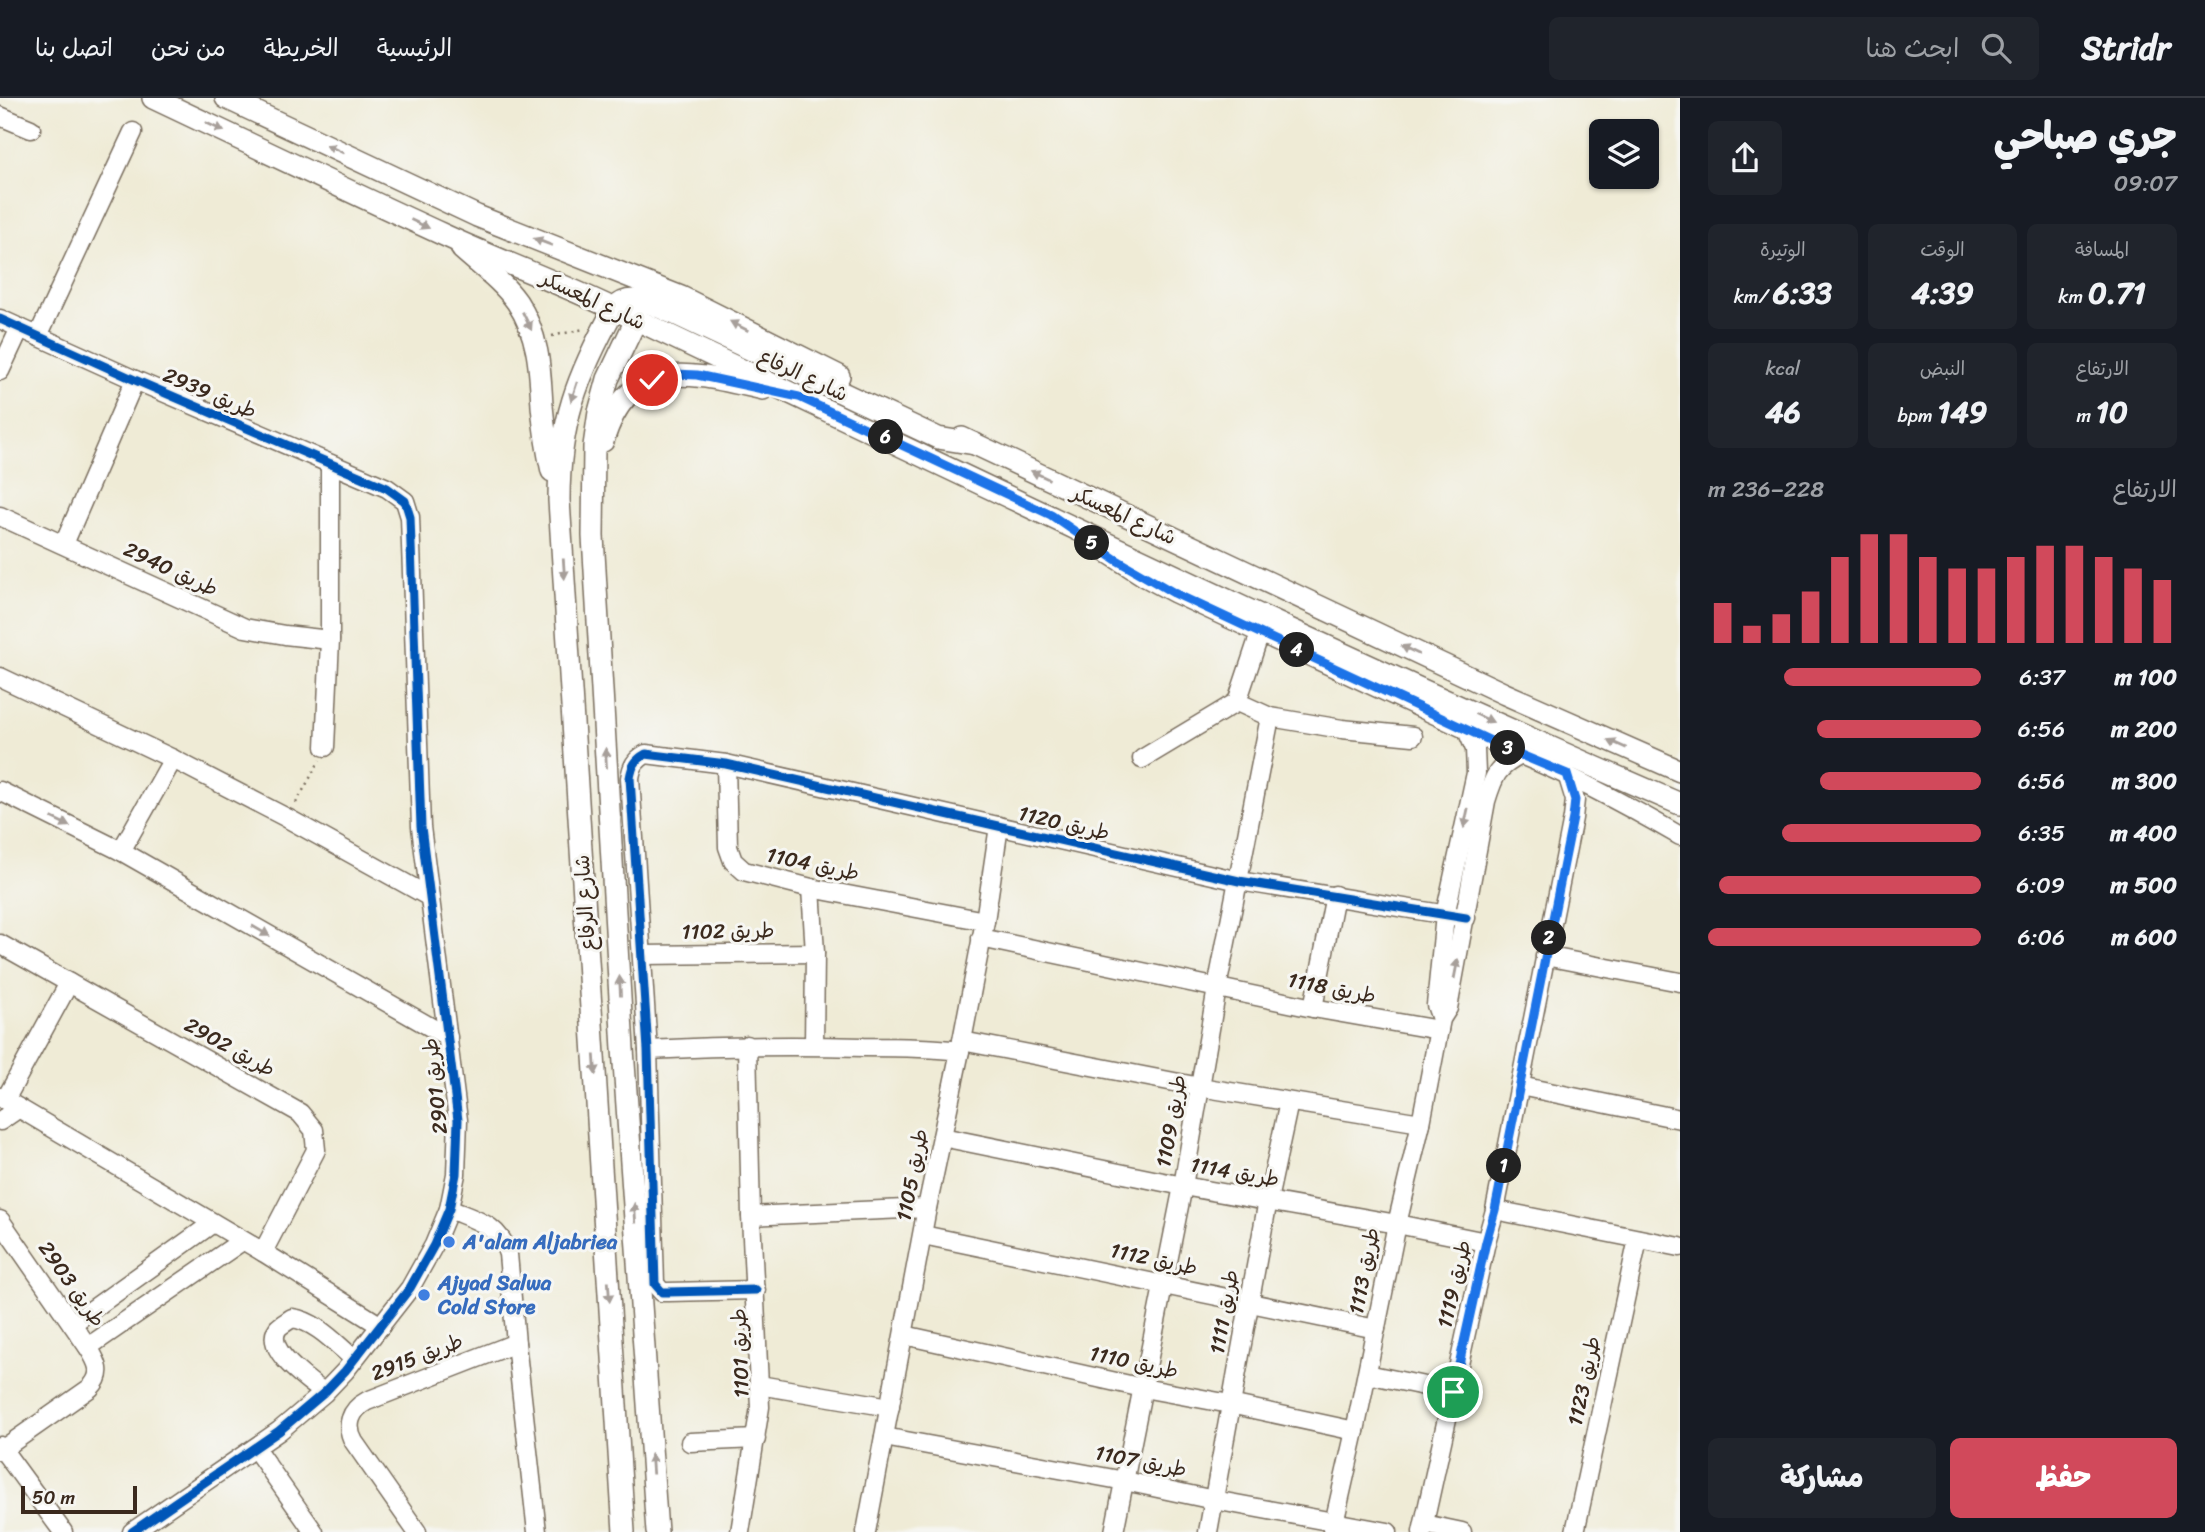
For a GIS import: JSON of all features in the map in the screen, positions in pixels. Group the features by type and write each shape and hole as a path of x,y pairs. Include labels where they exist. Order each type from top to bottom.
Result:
{"main road":[{"name":"شارع المعسكر","path":"153,98 447,236 614,309 1244,608 1536,742 1680,804"},
{"name":"شارع المعسكر","path":"226,98 477,216 681,297 975,444 1492,689 1680,771"},
{"path":"447,236 506,289 520,306 530,326 539,354 545,433 559,500"},
{"name":"شارع الرفاع","path":"606,267 626,284 634,298 675,314 938,438 975,444"},
{"path":"614,309 620,302 634,298 636,320"},
{"name":"شارع الرفاع","path":"614,309 586,360 567,415 560,462 559,500 624,1532"},
{"name":"شارع الرفاع","path":"636,320 608,379 599,412 594,446 593,536 618,967 657,1532"},
{"path":"593,481 611,418 624,400 652,380 674,374 697,375 799,397"}],"street":[{"path":"0,116 31,129"},
{"path":"38,336 134,132"},
{"name":"طريق 2939","path":"0,318 135,380 387,488 405,501"},
{"path":"0,371 20,328"},
{"path":"64,544 135,380"},
{"path":"326,747 330,640 330,464"},
{"name":"طريق 2901","path":"133,1532 255,1448 324,1393 397,1307 423,1267 449,1209 458,1147 458,1120 421,827 410,517 405,501"},
{"path":"1051,515 1144,577 1174,593 1567,774 1680,836"},
{"name":"طريق 2940","path":"0,516 245,628 330,640"},
{"path":"1142,759 1237,702 1261,633"},
{"path":"0,677 287,818 428,897"},
{"path":"1237,702 1270,717 1342,729 1413,736"},
{"name":"طريق 1109","path":"1114,1532 1183,1186 1217,988 1270,717"},
{"name":"طريق 1113","path":"1440,1024 1436,1005 1445,915 1476,773 1475,749 1466,728"},
{"name":"طريق 1120","path":"642,955 630,778 637,759 646,754 726,764 1239,881 1466,918"},
{"name":"طريق 1113","path":"1333,1527 1440,1024 1448,1008 1486,801 1492,779 1502,765 1521,755"},
{"path":"121,851 173,760"},
{"name":"طريق 1104","path":"726,764 728,847 733,861 744,871 1217,988"},
{"name":"طريق 1119","path":"1423,1528 1495,1210 1573,818 1575,800 1567,774"},
{"name":"طريق 2901","path":"0,791 121,851 448,1037"},
{"path":"1573,818 1586,805 1611,796"},
{"name":"طريق 1105","path":"866,1532 983,930 999,826"},
{"path":"811,888 815,953 814,1045"},
{"path":"1313,1008 1335,895"},
{"name":"طريق 2902","path":"0,944 300,1113 314,1130 316,1150 263,1252"},
{"name":"طريق 1102","path":"642,955 815,953"},
{"path":"642,955 648,1050 655,1284 662,1292 756,1290"},
{"path":"1545,956 1680,982"},
{"path":"0,1121 69,983"},
{"name":"طريق 1118","path":"1217,988 1313,1008 1440,1024"},
{"path":"648,1050 747,1045 938,1048 961,1046 1421,1123"},
{"name":"طريق 1101","path":"740,1532 760,1407 751,1216 747,1045"},
{"path":"1520,1086 1680,1119"},
{"path":"8,1102 263,1252 381,1326"},
{"name":"طريق 1111","path":"1208,1532 1268,1200 1289,1102"},
{"name":"طريق 1114","path":"942,1137 1183,1186 1397,1224"},
{"path":"751,1216 927,1208"},
{"path":"449,1209 491,1227 503,1240 510,1261 516,1343 537,1532"},
{"path":"1495,1210 1680,1247"},
{"name":"طريق 2903","path":"0,1220 88,1347 97,1362 99,1377 90,1388 1,1449"},
{"path":"72,1324 213,1223"},
{"path":"1397,1224 1486,1242"},
{"name":"طريق 1112","path":"923,1235 1376,1329"},
{"name":"طريق 1123","path":"1575,1532 1638,1239"},
{"path":"88,1347 242,1241"},
{"path":"324,1393 292,1366 278,1350 274,1340 277,1330 292,1318 301,1319 314,1326 354,1359"},
{"name":"طريق 1110","path":"904,1335 1355,1431"},
{"name":"طريق 2915","path":"417,1532 354,1442 349,1429 351,1415 360,1404 516,1343"},
{"path":"1367,1374 1453,1392"},
{"path":"759,1385 890,1407"},
{"name":"طريق 1107","path":"884,1437 1125,1480 1333,1527 1388,1532"},
{"path":"690,1442 756,1439"},
{"path":"255,1448 314,1532"},
{"path":"1,1449 63,1532"},
{"path":"1423,1528 1462,1532"}],"path":[{"path":"287,818 326,747"}],"cycle path":[{"path":"0,319 387,488 405,501 410,517 421,827 458,1120 456,1174 449,1209 434,1245 410,1288 345,1371 324,1393 279,1431 132,1532"},
{"path":"756,1290 662,1292 655,1284 648,1050 630,778 635,764 646,754 726,764 1239,881 1466,918"}],"place":[{"name":"A'alam Aljabriea","path":"449,1242"},
{"name":"Ajyad Salwa Cold Store","path":"424,1295"}],"route":[{"path":"652,380 674,374 697,375 799,397 1051,515 1115,559 1174,593 1567,774 1575,800 1573,818 1495,1210 1453,1392"}]}
